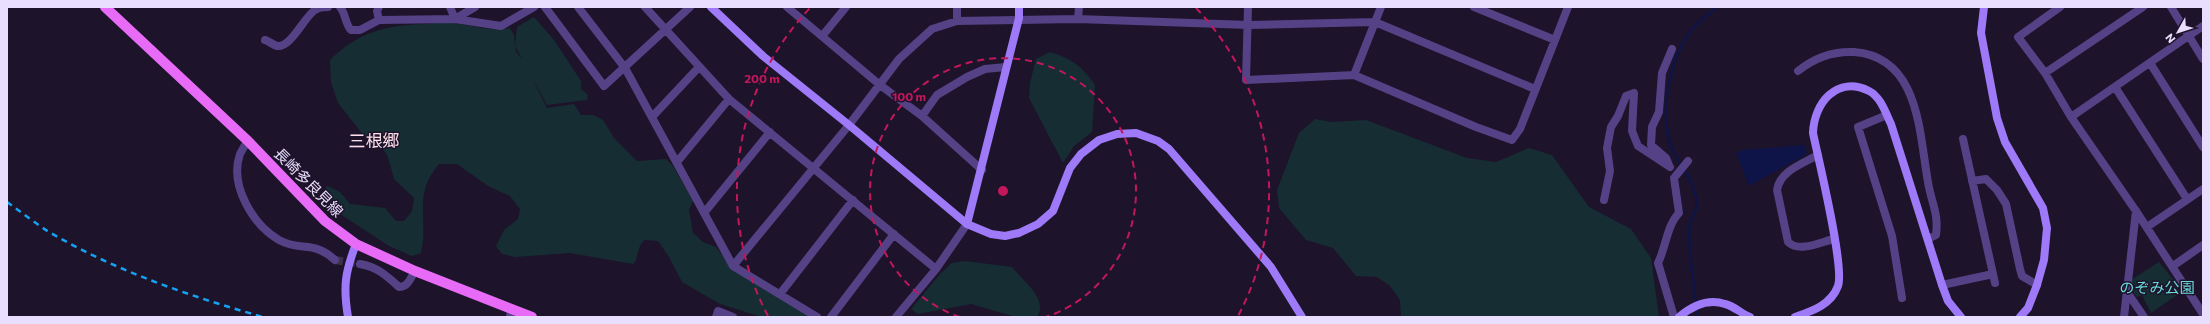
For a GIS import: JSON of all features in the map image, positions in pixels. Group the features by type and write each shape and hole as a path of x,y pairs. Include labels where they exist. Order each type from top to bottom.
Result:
{"main road":[{"name":"長崎多良見線","path":"105,7 248,141 325,221 356,244 510,313 532,317"}],"street":[{"path":"265,40 277,46 283,45 296,34 306,17 317,8 328,7"},
{"path":"340,7 343,10 347,26 351,30 360,30 379,20 455,19 501,26 534,7"},
{"path":"379,7 377,11 379,20"},
{"path":"450,7 455,19"},
{"path":"455,19 475,7"},
{"path":"545,7 604,86 625,68 664,29 690,7"},
{"path":"578,7 625,68 733,266 817,317"},
{"path":"645,7 729,99 936,269"},
{"path":"711,7 763,56 849,125 967,224 991,234 1004,236 1030,229 1053,211 1070,168 1080,154 1099,140 1117,134 1136,133 1148,136 1169,149 1228,216 1270,267 1302,317"},
{"path":"788,7 823,35 880,85 922,116 982,170"},
{"path":"823,35 846,7"},
{"path":"957,7 957,20"},
{"path":"896,317 936,269 967,224 982,170 1018,18 1019,7"},
{"path":"1078,19 1079,7"},
{"path":"1248,7 1249,26 1246,80 1354,75 1512,140 1520,129 1568,7"},
{"path":"1354,75 1381,7"},
{"path":"1474,7 1555,40"},
{"path":"1984,7 1981,33 1998,118 2005,142 2043,208 2047,228 2044,260 2037,285 2028,308 2020,317"},
{"path":"2060,7 2018,37 2045,72 2071,117 2136,210 2203,314"},
{"path":"2045,72 2142,7"},
{"path":"2171,7 2203,59"},
{"path":"733,266 849,125 912,45 932,29 957,20 1018,18 1078,19 1249,26 1375,22 1535,89"},
{"path":"2071,117 2203,26"},
{"path":"1670,167 1666,158 1651,145 1652,127 1658,112 1662,73 1672,49"},
{"path":"1798,71 1817,58 1848,52 1859,53 1879,59 1901,77 1910,93 1916,110 1928,183 1938,220 1936,235 1928,239"},
{"path":"2150,63 2203,147"},
{"path":"652,117 699,67"},
{"path":"922,116 937,95 967,77 985,69 1006,67"},
{"path":"2115,87 2187,199"},
{"path":"1795,317 1827,303 1838,285 1834,239 1813,133 1813,120 1819,106 1829,94 1841,88 1857,88 1870,92 1879,99 1896,139 1948,302 1961,317"},
{"path":"1604,200 1610,171 1607,148 1611,126 1618,116 1626,96 1634,93 1632,131 1638,146 1670,167 1677,175 1679,212 1672,220 1665,249 1658,264 1674,317"},
{"path":"677,162 729,99"},
{"path":"1886,115 1858,127 1892,236 1902,298"},
{"path":"704,212 770,132"},
{"path":"1963,139 1996,283"},
{"path":"248,141 240,155 238,167 239,184 249,210 264,228 279,240 293,246 313,247 324,250 335,260"},
{"path":"1818,155 1786,173 1778,181 1777,190 1788,242 1793,247 1799,248 1834,239"},
{"path":"1677,175 1687,161"},
{"path":"1972,180 1986,179 1997,190 2006,204 2022,276 2037,285"},
{"path":"2147,227 2203,189"},
{"path":"780,294 853,200"},
{"path":"2124,317 2136,210"},
{"path":"831,317 894,234"},
{"path":"348,317 344,293 347,271 356,244"},
{"path":"2173,266 2203,245"},
{"path":"360,264 373,267 383,273 399,287 404,287 408,284 415,271"},
{"path":"1942,285 1993,274"},
{"path":"2126,292 2144,317"},
{"path":"1679,317 1690,308 1701,303 1725,304 1750,317"},
{"path":"716,317 718,311 733,317"}],"green space":[{"path":"534,17 554,40 581,81 581,89 588,95 587,100 547,105 532,77 547,108 574,104 581,115 593,115 603,120 614,138 637,161 666,159 673,166 693,201 689,210 693,233 703,242 716,247 734,270 809,317 762,317 720,304 682,282 669,257 658,241 644,240 639,247 633,264 570,253 515,257 502,254 496,246 504,230 518,219 520,209 510,196 488,186 457,164 439,164 431,175 426,186 424,197 423,241 421,253 412,256 389,246 328,206 322,194 327,186 340,192 350,204 385,208 396,221 404,221 412,211 414,198 394,179 388,157 377,140 364,136 338,103 331,82 330,60 351,43 386,28 446,23 488,29 510,28 514,35 515,45 517,27","holes":["515,46 522,59 516,52"]},
{"path":"1050,52 1064,57 1076,64 1086,73 1095,85 1092,132 1074,146 1063,163 1029,98 1030,83 1036,59"},
{"path":"1315,119 1331,122 1366,120 1467,158 1496,162 1529,148 1552,155 1589,207 1631,229 1651,258 1659,317 1401,317 1400,300 1390,286 1377,277 1356,276 1333,248 1306,240 1279,208 1277,190 1299,133"},
{"path":"965,261 1012,267 1033,290 1040,303 1040,310 1037,317 1016,317 971,304 918,314 911,309 940,274 952,263"},
{"name":"のぞみ公園","path":"2159,262 2176,283 2180,293 2151,313 2142,295 2137,297 2132,291 2131,280"}],"shaded area":[{"path":"1804,145 1807,154 1749,186 1736,153 1742,150"}],"waterway":[{"path":"1697,317 1689,229 1697,203 1691,181 1670,145 1666,124 1666,110 1669,82 1677,55 1690,32 1717,7"}],"tunnel":[{"path":"335,260 360,264"}],"railway":[{"path":"7,202 49,232 100,259 180,291 263,317"}],"district":[{"name":"三根郷","path":"374,140"}]}
